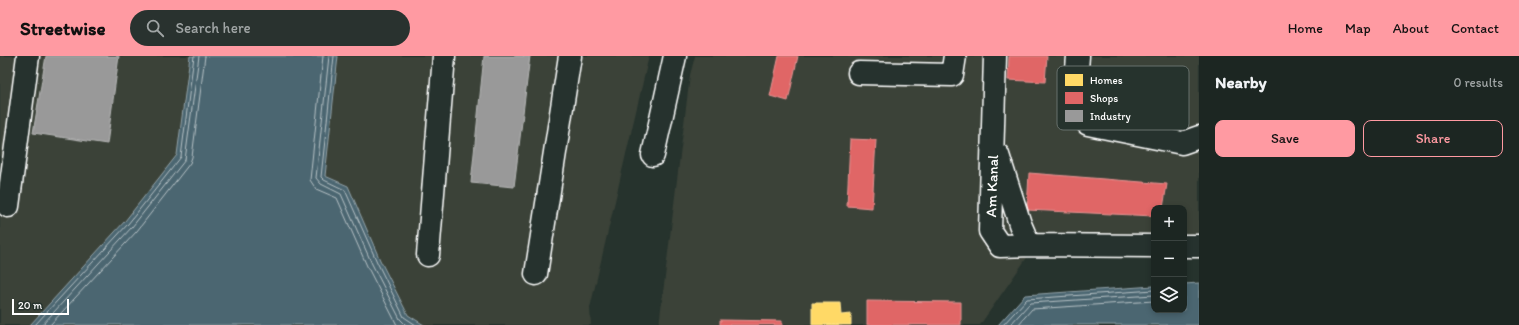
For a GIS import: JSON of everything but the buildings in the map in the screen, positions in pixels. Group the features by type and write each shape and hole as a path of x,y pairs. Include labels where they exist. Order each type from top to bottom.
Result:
{"street":[{"path":"8,206 28,56"},
{"path":"428,255 444,56"},
{"path":"536,274 570,56"},
{"path":"653,155 675,56"},
{"path":"859,73 952,75 955,56"},
{"name":"Am Kanal","path":"995,56 994,143 990,231 1000,246 1151,246"},
{"path":"1077,66 1078,56"},
{"path":"1118,130 1182,143 1199,137"},
{"name":"Am Kanal","path":"994,143 1020,224 1029,245"},
{"path":"1187,246 1199,246"}],"shaded area":[{"path":"0,56 649,56 590,308 591,325 0,325"},
{"path":"695,56 1199,56 1199,239 1187,239 1187,205 1151,205 1151,238 1042,236 980,325 659,325 690,75"}],"water":[{"path":"190,56 338,56 325,176 348,186 380,260 408,315 424,325 30,325 125,221 177,155"},
{"path":"1199,283 1199,325 998,325 1025,295 1151,286 1151,313 1187,313 1187,284"}]}
